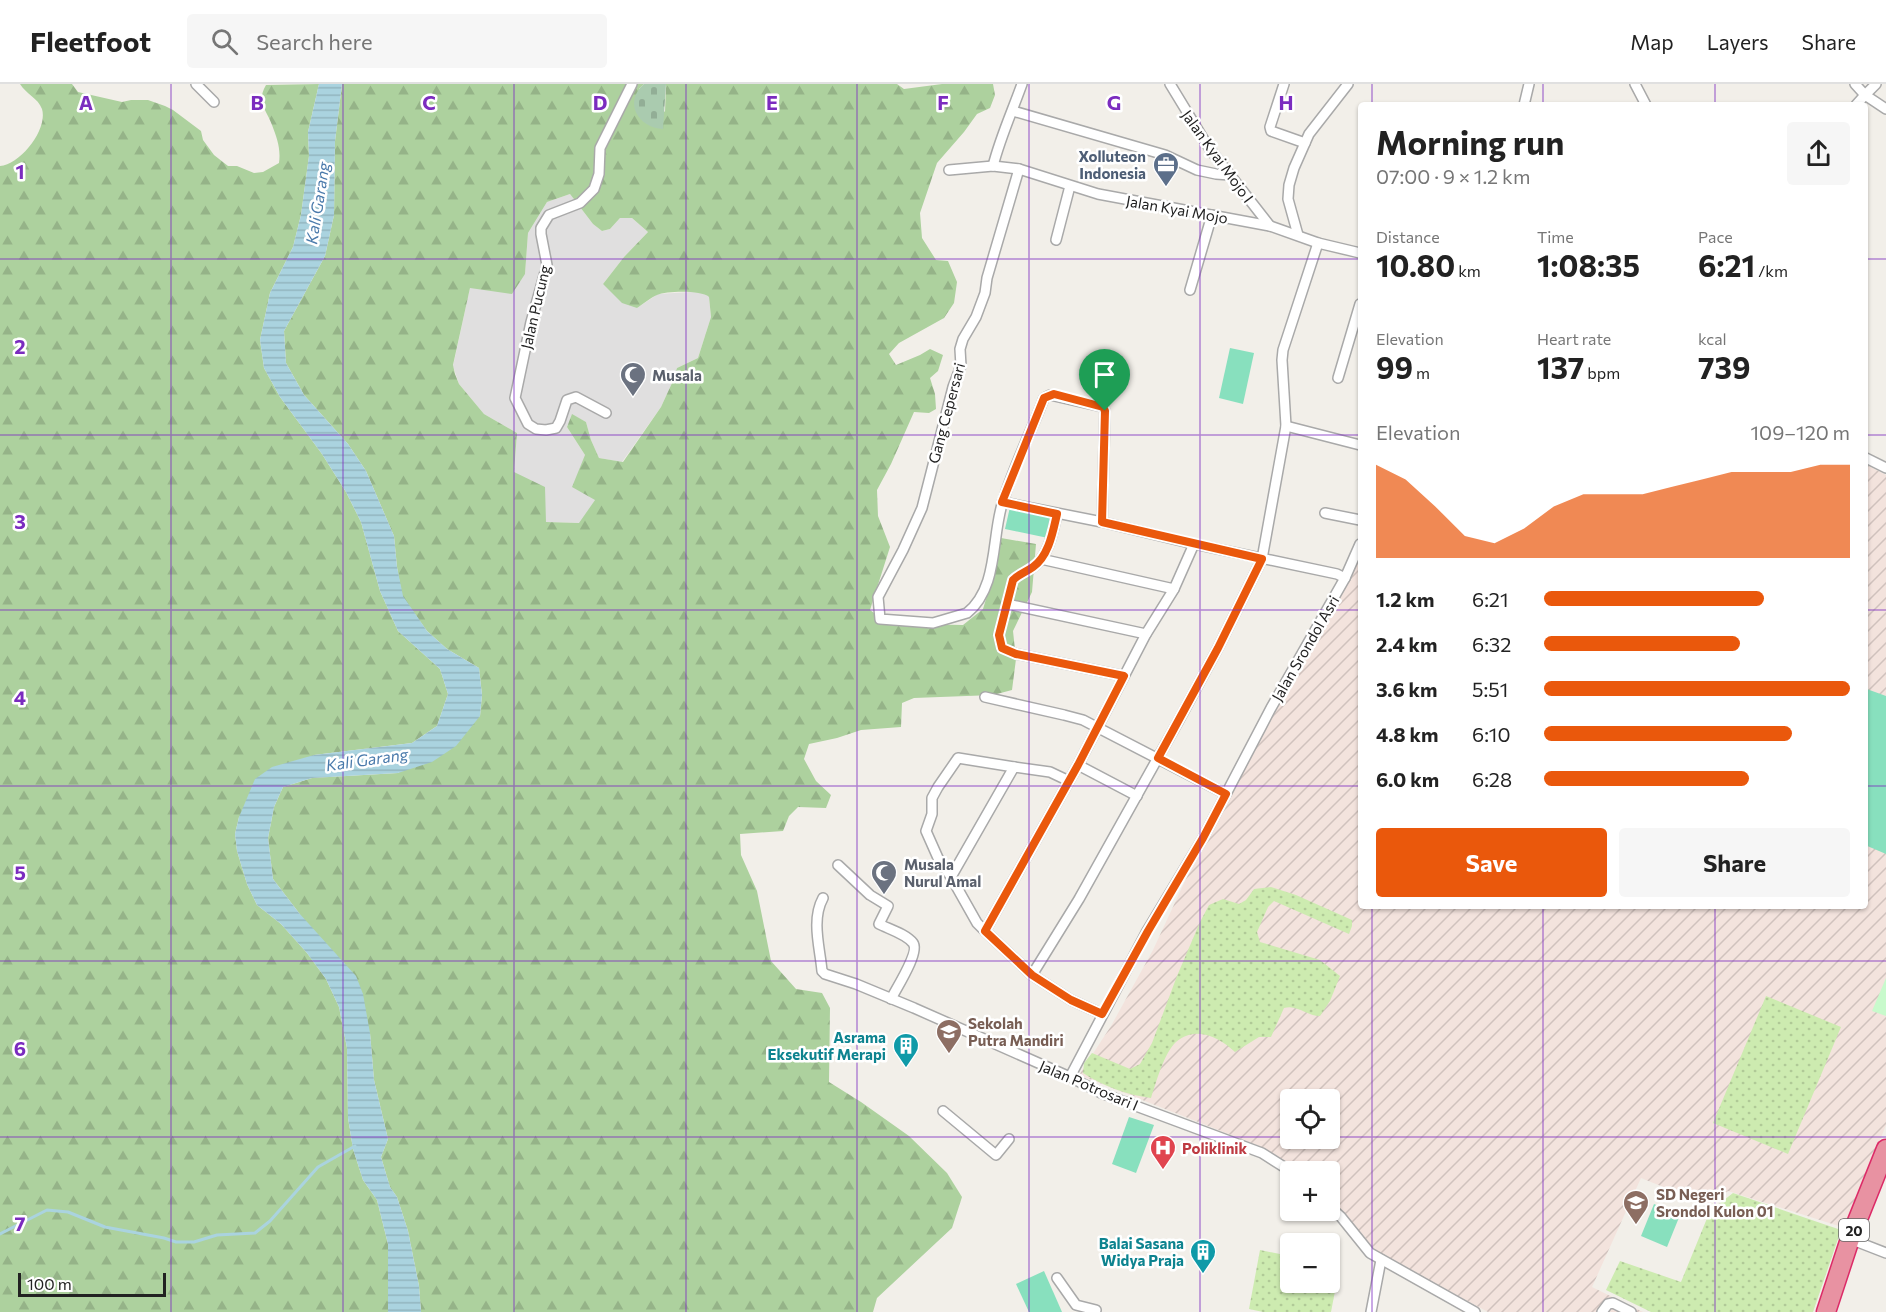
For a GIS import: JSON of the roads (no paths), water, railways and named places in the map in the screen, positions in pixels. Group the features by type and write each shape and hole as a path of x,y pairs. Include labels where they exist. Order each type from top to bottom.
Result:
{"highway":[{"name":"20","path":"1826,1312 1850,1239 1886,1149"}],"street":[{"path":"196,84 214,102"},
{"name":"Jalan Pucung","path":"606,413 576,397 567,400 556,428 536,429 528,424 515,398 531,322 547,265 540,234 541,228 549,215 580,203 594,189 599,174 600,148 632,84"},
{"path":"993,166 1000,140 1022,84"},
{"name":"Jalan Kyai Mojo I","path":"1170,84 1209,148 1270,226"},
{"path":"1284,84 1270,125 1271,132 1305,143"},
{"path":"1298,235 1288,194 1294,168 1309,134 1348,84"},
{"path":"1525,102 1529,84"},
{"path":"1635,84 1644,102"},
{"path":"1855,84 1886,109"},
{"path":"1859,102 1876,84"},
{"path":"1012,111 1165,155 1197,170 1230,175"},
{"name":"Jalan Kyai Mojo","path":"949,170 993,166 1019,170 1098,194 1270,226 1318,243 1358,253"},
{"name":"Gang Cepersari","path":"1002,502 988,580 969,612 933,622 880,619 878,597 922,508 953,387 961,366 960,349 986,293 987,278 1019,170"},
{"path":"1056,240 1070,186"},
{"path":"1190,290 1212,215"},
{"path":"1032,975 1137,796 1218,648 1262,559 1286,426 1283,350 1318,243"},
{"path":"1338,378 1358,311"},
{"path":"1002,502 1044,398 1054,394 1103,407 1105,411 1102,522"},
{"path":"1286,426 1358,444"},
{"path":"1868,459 1886,468"},
{"name":"Jalan Srondol Asri","path":"1002,502 1102,522 1336,574 1345,578 1271,708 1203,838 1102,1014 1070,1077"},
{"path":"1324,513 1358,520"},
{"path":"1057,514 1052,534 1041,560 1034,567 1014,578 999,635 1002,648 1016,654 1124,676"},
{"path":"985,931 1099,727 1146,634 1174,589 1194,544"},
{"path":"1345,578 1358,549"},
{"path":"1041,560 1174,589"},
{"path":"1007,604 1146,634"},
{"path":"985,697 1064,715 1099,727 1226,794"},
{"path":"1069,781 1050,772 956,758 932,799 932,815 926,831 938,858 977,923 1032,975 1071,1000 1102,1014"},
{"path":"1078,765 1137,796"},
{"path":"951,877 1014,767"},
{"path":"838,865 870,895 888,906 879,924 908,938 915,946 913,957 891,999"},
{"name":"Jalan Potrosari I","path":"823,898 819,905 817,924 822,971 831,978 856,984 1070,1077 1101,1093 1262,1153 1280,1164"},
{"path":"943,1111 996,1155 1009,1139"},
{"path":"1340,1216 1371,1253 1469,1311"},
{"path":"1850,1239 1886,1253"},
{"path":"1371,1312 1382,1260"},
{"path":"1057,1278 1076,1305 1096,1310"},
{"path":"1602,1312 1608,1304 1613,1303 1631,1312"}],"water":[{"name":"Kali Garang","path":"319,84 342,84 335,141 334,215 325,256 284,331 286,363 304,395 348,444 366,471 394,536 403,596 427,631 447,649 479,668 482,695 480,716 456,746 432,762 398,773 312,778 283,787 274,807 268,838 273,879 299,913 356,976 363,994 370,1033 374,1080 388,1139 381,1157 390,1187 397,1197 408,1231 419,1286 421,1312 388,1312 388,1244 377,1200 363,1180 353,1149 348,1118 347,1048 339,1007 326,979 307,953 281,924 257,905 247,884 237,851 235,834 239,817 255,779 272,767 314,755 412,743 437,726 448,694 440,669 398,631 380,591 361,522 346,492 322,454 280,397 264,368 260,340 270,293 293,247 301,215 309,156 308,132"}],"waterway":[{"path":"0,1234 47,1210 68,1212 105,1227 176,1242 194,1242 217,1235 255,1233 270,1221 318,1167 355,1146"}],"place":[{"name":"Xolluteon Indonesia","path":"1166,188"},
{"name":"Musala","path":"633,398"},
{"name":"Musala Nurul Amal","path":"884,896"},
{"name":"Sekolah Putra Mandiri","path":"949,1055"},
{"name":"Asrama Eksekutif Merapi","path":"906,1069"},
{"name":"Poliklinik","path":"1163,1171"},
{"name":"SD Negeri Srondol Kulon 01","path":"1636,1226"},
{"name":"Balai Sasana Widya Praja","path":"1203,1275"}]}
